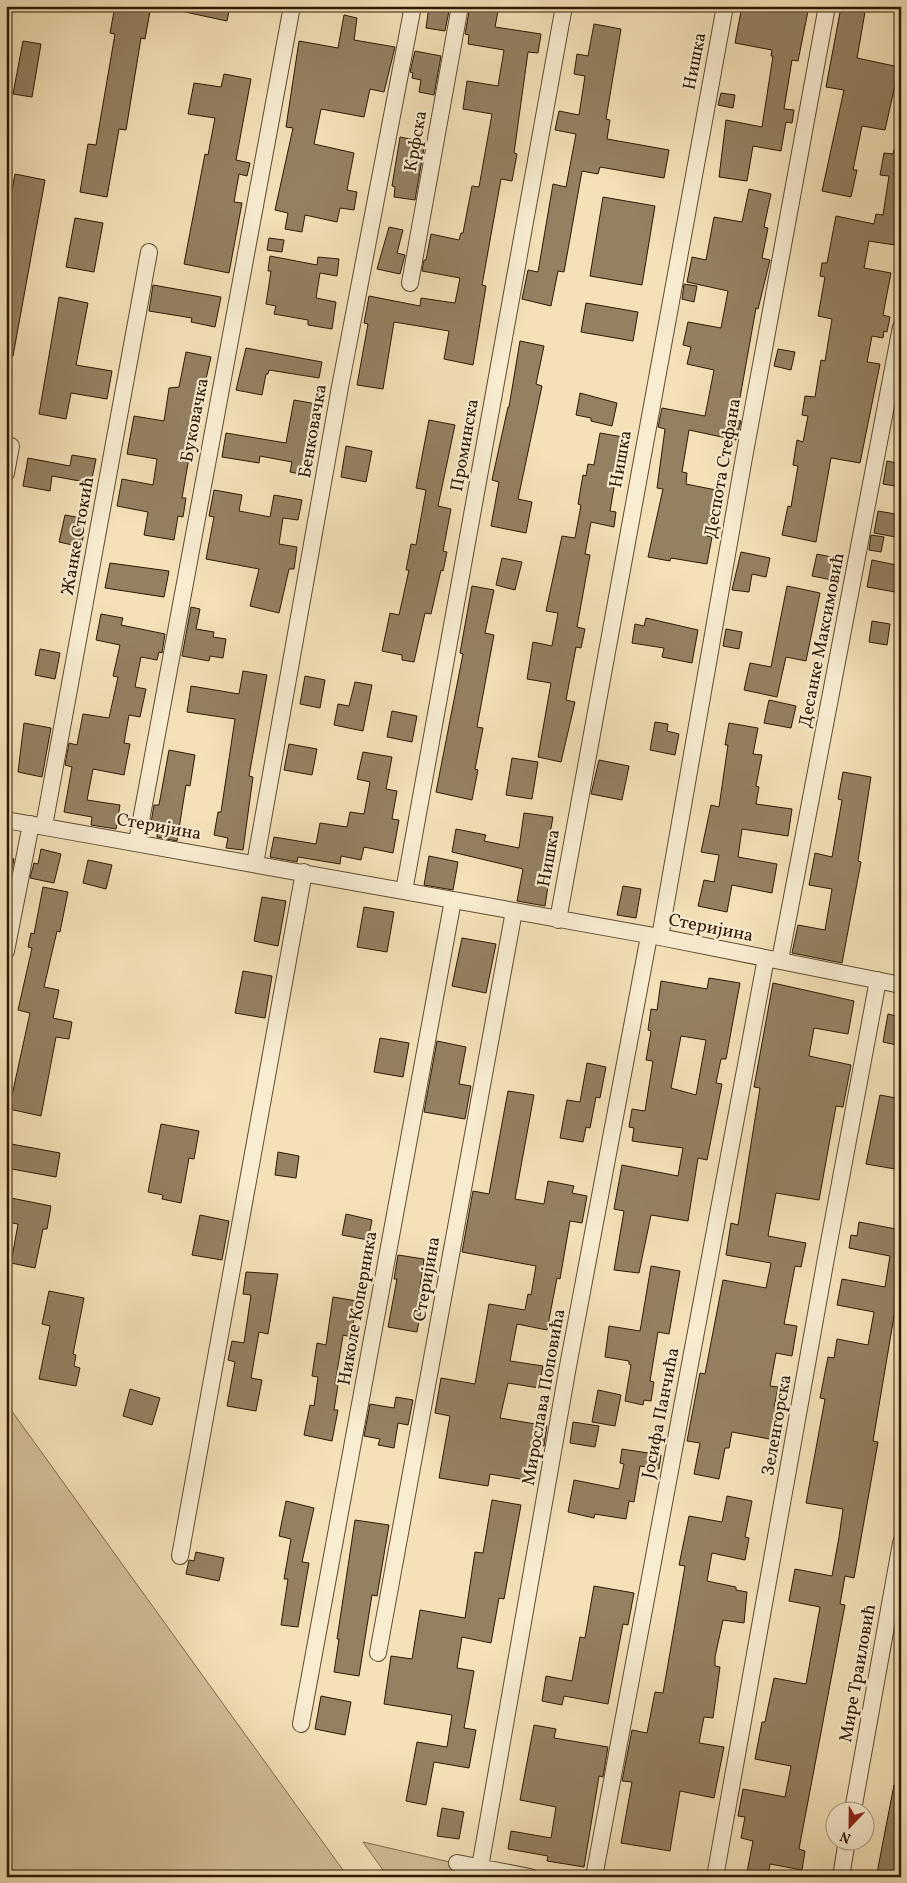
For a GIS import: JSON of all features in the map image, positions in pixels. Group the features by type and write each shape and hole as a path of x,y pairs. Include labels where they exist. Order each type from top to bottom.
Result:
{"street":[{"name":"Буковачка","path":"136,842 292,6"},
{"name":"Бенковачка","path":"256,864 340,387 413,6"},
{"name":"Крфска","path":"410,283 460,6"},
{"name":"Проминска","path":"404,891 564,6"},
{"name":"Нишка","path":"558,920 725,6"},
{"name":"Деспота Стефана","path":"654,936 827,6"},
{"name":"Жанке Стокић","path":"6,951 38,825 149,252"},
{"name":"Десанке Максимовић","path":"773,959 901,327"},
{"path":"6,474 11,446"},
{"name":"Стеријина","path":"6,820 654,936 901,985"},
{"path":"180,1556 304,872"},
{"name":"Николе Коперника","path":"301,1724 453,900"},
{"name":"Стеријина","path":"378,1653 514,911"},
{"name":"Мирослава Поповића","path":"480,1867 568,1366 654,936"},
{"name":"Јосифа Панчића","path":"594,1877 773,959"},
{"name":"Зеленгорска","path":"715,1877 878,980"},
{"name":"Мире Траиловић","path":"855,1800 901,1543"},
{"path":"841,1877 845,1850"},
{"path":"457,1862 530,1877"}],"shaded area":[{"path":"6,1403 348,1877 6,1877"},
{"path":"363,1842 515,1877 388,1877"}],"building":[{"path":"115,6 151,6 145,39 141,38 126,130 119,129 107,197 80,192 88,144 96,145 115,34 110,33"},
{"path":"186,6 230,6 227,21 185,12"},
{"path":"429,6 450,6 445,31 426,28"},
{"path":"470,6 498,11 495,27 541,34 538,53 528,52 514,153 517,154 512,181 501,179 482,285 486,286 473,365 444,359 449,331 394,322 383,389 357,385 368,324 364,323 369,296 420,306 421,298 455,303 460,278 422,271 424,260 426,260 431,234 459,240 461,233 463,233 472,186 479,187 492,114 463,109 467,81 498,86 504,50 468,44 469,35 465,34"},
{"path":"742,6 809,6 798,61 792,60 784,109 794,110 792,123 786,122 781,151 753,146 747,181 719,177 726,120 762,127 773,56 771,56 772,50 735,43"},
{"path":"841,7 865,12 857,58 899,67 885,130 862,126 853,170 857,170 851,197 822,191 844,90 826,87"},
{"path":"344,15 357,18 354,40 395,47 384,92 370,89 364,117 321,109 314,144 354,153 347,190 357,192 354,210 340,208 337,222 305,215 302,232 285,229 288,213 275,210 293,128 286,127 299,41 338,48"},
{"path":"594,24 621,29 606,119 610,120 607,139 669,150 664,178 600,167 598,174 582,171 564,272 558,271 551,306 522,299 528,270 538,272 553,184 566,187 576,134 555,130 559,111 579,115 585,76 574,74 577,54 588,56"},
{"path":"23,41 41,44 32,97 13,94"},
{"path":"415,51 441,56 434,95 419,92 421,80 412,78 413,73 410,72"},
{"path":"224,74 251,79 236,160 250,163 247,176 239,174 234,202 242,203 229,273 184,264 205,154 208,155 215,118 188,114 194,83 221,87"},
{"path":"721,93 735,95 733,108 718,105"},
{"path":"400,137 425,142 415,200 394,197 395,187 392,186"},
{"path":"894,150 901,150 901,246 869,241 864,268 891,273 883,315 890,317 887,332 884,331 883,338 872,336 867,362 880,364 860,463 831,458 816,542 782,535 788,506 791,507 798,466 793,465 797,440 803,442 808,416 802,415 805,396 815,397 821,360 825,361 832,319 818,316 825,277 820,276 822,263 827,263 836,216 874,224 876,214 883,215 889,176 880,175 884,153 893,154"},
{"path":"15,174 45,180 13,356 6,356 6,224"},
{"path":"749,189 771,194 764,227 768,228 762,258 770,260 758,309 756,308 736,420 741,421 736,440 689,430 682,472 687,473 686,484 716,490 707,536 712,537 707,564 671,558 670,561 648,557 663,489 657,488 665,429 658,427 662,408 705,416 714,370 687,364 691,347 683,345 688,322 721,328 728,291 687,282 692,257 706,260 714,217 742,222"},
{"path":"603,197 655,206 642,285 590,276"},
{"path":"75,218 103,223 94,272 66,267"},
{"path":"389,227 403,230 397,253 405,255 400,274 377,269"},
{"path":"269,238 284,240 282,252 267,250"},
{"path":"270,256 317,265 318,257 339,259 337,276 320,273 316,298 336,302 332,329 308,325 308,320 274,314 276,306 266,304 271,271 268,271"},
{"path":"684,284 697,286 694,302 682,299"},
{"path":"153,285 221,297 215,327 191,322 192,318 149,311"},
{"path":"59,297 88,303 76,365 112,371 107,399 71,393 66,419 39,414"},
{"path":"586,303 638,312 633,341 581,332"},
{"path":"520,341 544,346 536,384 542,386 518,499 532,502 526,533 491,526 499,482 492,480 509,407"},
{"path":"246,348 322,362 319,378 269,370 268,374 266,374 262,395 236,390"},
{"path":"778,349 795,352 791,370 774,366"},
{"path":"186,352 211,357 201,401 204,401 199,432 196,432 192,453 190,452 182,498 186,498 183,517 178,516 174,540 144,535 148,512 117,506 122,479 153,485 157,459 127,454 134,416 164,421 169,388 179,387"},
{"path":"580,393 617,403 612,426 591,421 591,418 576,415"},
{"path":"294,400 317,404 306,475 290,472 292,462 260,456 259,463 222,457 226,433 286,443"},
{"path":"429,420 455,425 438,506 451,509 443,551 447,552 443,571 441,570 431,614 425,613 414,662 402,660 402,655 382,651 390,613 399,615 409,570 406,570 411,544 416,545 426,490 416,488"},
{"path":"600,433 623,437 617,469 624,470 621,483 615,482 610,511 616,512 614,527 591,522 585,554 590,555 577,627 585,629 581,648 576,647 566,700 575,702 561,762 538,757 551,683 527,679 533,642 552,646 558,613 546,611 562,536 575,538 581,505 578,504 583,475 586,476 588,464 594,465"},
{"path":"346,446 372,451 366,482 341,477"},
{"path":"72,455 96,459 91,483 52,476 50,491 23,486 28,458 70,466"},
{"path":"887,461 901,464 901,487 883,484"},
{"path":"214,490 242,495 239,511 270,517 274,495 302,500 298,520 283,518 279,544 297,547 294,569 289,569 279,613 250,606 259,569 206,559 214,517 209,516"},
{"path":"878,511 901,515 901,538 874,533"},
{"path":"65,515 87,519 81,547 59,542"},
{"path":"871,535 884,537 881,552 869,550"},
{"path":"741,552 770,558 766,577 752,574 749,592 732,590"},
{"path":"817,554 841,559 837,581 812,576"},
{"path":"502,558 522,562 515,590 496,585"},
{"path":"872,560 901,566 901,593 867,587"},
{"path":"110,563 169,571 164,597 105,588"},
{"path":"472,586 494,590 485,633 494,635 477,727 483,728 475,769 478,770 472,800 436,792 463,654 460,653"},
{"path":"787,586 820,593 806,661 786,657 777,697 744,690 750,663 771,667"},
{"path":"191,607 200,609 196,629 214,632 213,637 226,639 223,658 210,656 209,661 182,656"},
{"path":"101,614 123,618 121,625 165,634 162,653 159,652 157,660 141,657 135,687 146,689 140,717 129,715 124,743 130,744 124,775 93,769 87,800 120,805 116,829 91,825 92,817 64,812 72,767 65,765 69,743 77,745 83,714 109,718 118,677 113,676 120,645 96,640"},
{"path":"646,618 698,630 692,663 662,657 664,648 632,643 635,624 644,626"},
{"path":"872,621 890,624 887,645 869,642"},
{"path":"726,629 742,632 739,649 723,646"},
{"path":"40,649 60,653 55,679 35,675"},
{"path":"243,671 267,675 249,776 253,777 243,850 226,848 228,838 214,835 218,812 221,812 235,719 187,712 191,686 239,694"},
{"path":"305,676 325,680 320,708 300,704"},
{"path":"355,682 372,685 363,731 334,725 338,704 349,706"},
{"path":"769,700 796,706 791,728 764,723"},
{"path":"392,711 417,716 412,742 387,737"},
{"path":"655,722 668,724 667,731 679,734 675,755 650,750"},
{"path":"24,723 51,728 42,777 18,772"},
{"path":"729,723 758,728 753,754 762,755 756,786 759,787 756,804 792,809 788,836 742,829 738,857 777,864 772,893 732,885 727,912 698,906 704,880 714,882 719,855 701,852 711,805 719,807 728,745 725,745"},
{"path":"289,744 317,749 312,775 284,770"},
{"path":"169,750 195,755 190,786 186,785 177,841 157,837 158,830 150,829 154,805 159,805"},
{"path":"363,752 392,757 386,789 397,791 392,819 399,820 393,853 364,847 361,860 341,856 340,864 298,857 297,862 270,857 274,837 316,844 320,823 347,827 350,812 364,814 370,782 357,779"},
{"path":"512,758 538,762 532,799 506,795"},
{"path":"599,760 629,766 622,800 591,794"},
{"path":"843,772 871,777 858,861 861,862 842,963 792,953 798,925 825,930 832,889 809,885 815,853 832,857 842,800 838,799"},
{"path":"524,813 553,817 548,845 554,846 545,906 517,901 523,869 452,852 456,829 486,835 484,841 519,848"},
{"path":"41,849 61,854 54,883 30,878 34,863 38,864"},
{"path":"429,856 458,862 453,890 424,885"},
{"path":"6,857 14,859 11,874 6,873"},
{"path":"88,860 112,865 106,889 83,883"},
{"path":"623,886 641,889 636,918 617,915"},
{"path":"43,887 68,892 60,932 57,931 44,987 59,990 53,1018 72,1022 69,1039 56,1037 41,1116 9,1109 30,1013 18,1010 32,948 28,947 31,933 34,934"},
{"path":"262,897 286,901 278,946 254,941"},
{"path":"364,907 394,912 387,952 357,947"},
{"path":"462,938 496,944 486,993 452,986"},
{"path":"243,971 272,976 265,1018 235,1013"},
{"path":"709,978 740,983 726,1059 721,1059 716,1083 722,1084 707,1160 698,1158 688,1221 651,1215 639,1273 614,1270 624,1211 614,1209 622,1165 678,1176 683,1148 632,1141 634,1128 629,1127 632,1109 645,1111 653,1061 646,1060 651,1031 648,1030 651,1009 657,1010 661,981 707,989","holes":["681,1036 706,1040 696,1095 671,1088"]},
{"path":"773,983 854,1001 848,1034 814,1028 809,1056 851,1065 843,1107 836,1106 819,1200 776,1193 768,1236 806,1243 801,1267 795,1266 784,1324 797,1326 792,1356 776,1353 770,1386 778,1387 774,1408 781,1410 775,1440 732,1432 729,1448 725,1448 719,1479 694,1474 700,1443 687,1441 700,1373 705,1374 723,1280 766,1288 771,1263 726,1255 731,1223 738,1225 760,1088 754,1087"},
{"path":"888,1014 901,1017 901,1046 883,1042"},
{"path":"380,1038 409,1043 403,1077 374,1072"},
{"path":"437,1041 466,1047 459,1084 471,1086 465,1119 424,1112"},
{"path":"587,1063 606,1067 600,1098 596,1097 590,1128 586,1127 583,1142 560,1138 567,1100 580,1102"},
{"path":"508,1091 534,1095 515,1199 544,1204 548,1181 574,1186 572,1193 587,1196 582,1223 570,1221 560,1279 557,1278 547,1330 517,1324 510,1361 543,1366 539,1388 508,1383 500,1418 547,1426 544,1446 539,1445 533,1481 490,1474 488,1486 439,1478 450,1416 435,1413 441,1378 475,1384 489,1304 525,1310 528,1294 531,1295 536,1266 462,1252 473,1191 489,1194"},
{"path":"880,1095 901,1099 901,1170 866,1164"},
{"path":"161,1124 199,1131 194,1159 189,1158 181,1203 162,1199 163,1195 148,1192"},
{"path":"6,1143 60,1153 56,1177 6,1168"},
{"path":"278,1152 299,1156 296,1178 275,1175"},
{"path":"6,1197 51,1206 47,1229 43,1229 35,1268 11,1263 18,1224 6,1222"},
{"path":"346,1214 372,1220 368,1240 342,1235"},
{"path":"200,1215 229,1221 222,1260 192,1255"},
{"path":"859,1222 901,1230 901,1317 894,1316 873,1441 878,1442 854,1578 845,1576 840,1604 845,1605 799,1849 805,1851 802,1870 770,1864 768,1877 746,1877 753,1841 741,1838 745,1817 738,1816 743,1789 785,1797 791,1766 755,1759 762,1722 765,1722 774,1678 806,1684 820,1607 789,1601 795,1569 832,1576 839,1537 843,1509 806,1503 825,1399 820,1398 828,1357 834,1358 837,1339 868,1345 874,1312 837,1305 842,1279 885,1287 890,1256 849,1248 851,1235 857,1236"},
{"path":"398,1255 424,1259 420,1288 425,1289 417,1332 388,1327 397,1279 394,1279"},
{"path":"651,1266 680,1271 669,1334 658,1332 650,1381 654,1382 651,1401 644,1400 643,1405 625,1401 631,1365 629,1361 605,1357 609,1326 640,1331"},
{"path":"246,1272 278,1274 268,1334 259,1332 251,1378 262,1380 256,1411 227,1406 235,1362 228,1360 232,1341 244,1343 251,1295 243,1294"},
{"path":"49,1291 84,1298 73,1354 76,1355 74,1366 80,1368 76,1386 39,1379 50,1326 42,1324"},
{"path":"333,1297 357,1301 351,1337 343,1335 335,1384 338,1385 334,1410 338,1410 332,1441 304,1435 310,1405 314,1406 318,1377 312,1376 317,1343 326,1345"},
{"path":"130,1389 160,1398 152,1425 123,1416"},
{"path":"598,1390 621,1395 615,1426 592,1422"},
{"path":"396,1397 413,1400 408,1425 398,1423 394,1448 378,1445 380,1439 364,1436 370,1404 394,1408"},
{"path":"573,1422 599,1426 595,1447 570,1443"},
{"path":"622,1449 661,1455 659,1469 640,1466 634,1502 629,1501 626,1519 595,1514 594,1518 568,1512 574,1480 619,1489 624,1464 620,1463"},
{"path":"727,1496 752,1501 745,1537 749,1538 745,1560 712,1553 707,1581 736,1587 736,1590 747,1592 744,1623 723,1620 715,1657 715,1666 720,1667 713,1718 704,1717 699,1743 724,1747 714,1798 680,1791 670,1851 621,1843 632,1782 622,1781 632,1730 647,1733 655,1692 663,1693 685,1566 679,1565 689,1516 722,1522"},
{"path":"492,1500 521,1505 504,1599 499,1598 491,1643 462,1637 457,1668 474,1671 464,1728 476,1730 469,1768 434,1762 426,1805 406,1801 417,1742 447,1747 452,1715 384,1704 391,1656 412,1659 420,1610 465,1618 475,1552 483,1553"},
{"path":"286,1501 314,1508 302,1562 309,1563 298,1627 281,1625 288,1579 284,1579 291,1539 279,1536"},
{"path":"355,1520 389,1525 377,1596 372,1595 359,1676 334,1672 339,1639 337,1639"},
{"path":"196,1552 224,1558 219,1581 186,1574 189,1560 194,1561"},
{"path":"594,1586 634,1593 628,1625 623,1624 608,1704 564,1696 562,1705 542,1701 546,1676 572,1681 580,1637 585,1638"},
{"path":"321,1696 351,1702 345,1735 315,1729"},
{"path":"534,1725 556,1729 554,1738 608,1747 603,1777 599,1776 584,1867 547,1861 548,1856 508,1849 511,1831 551,1838 556,1807 520,1800"},
{"path":"894,1785 901,1786 901,1877 877,1873"},
{"path":"442,1808 464,1812 459,1839 437,1836"}]}
